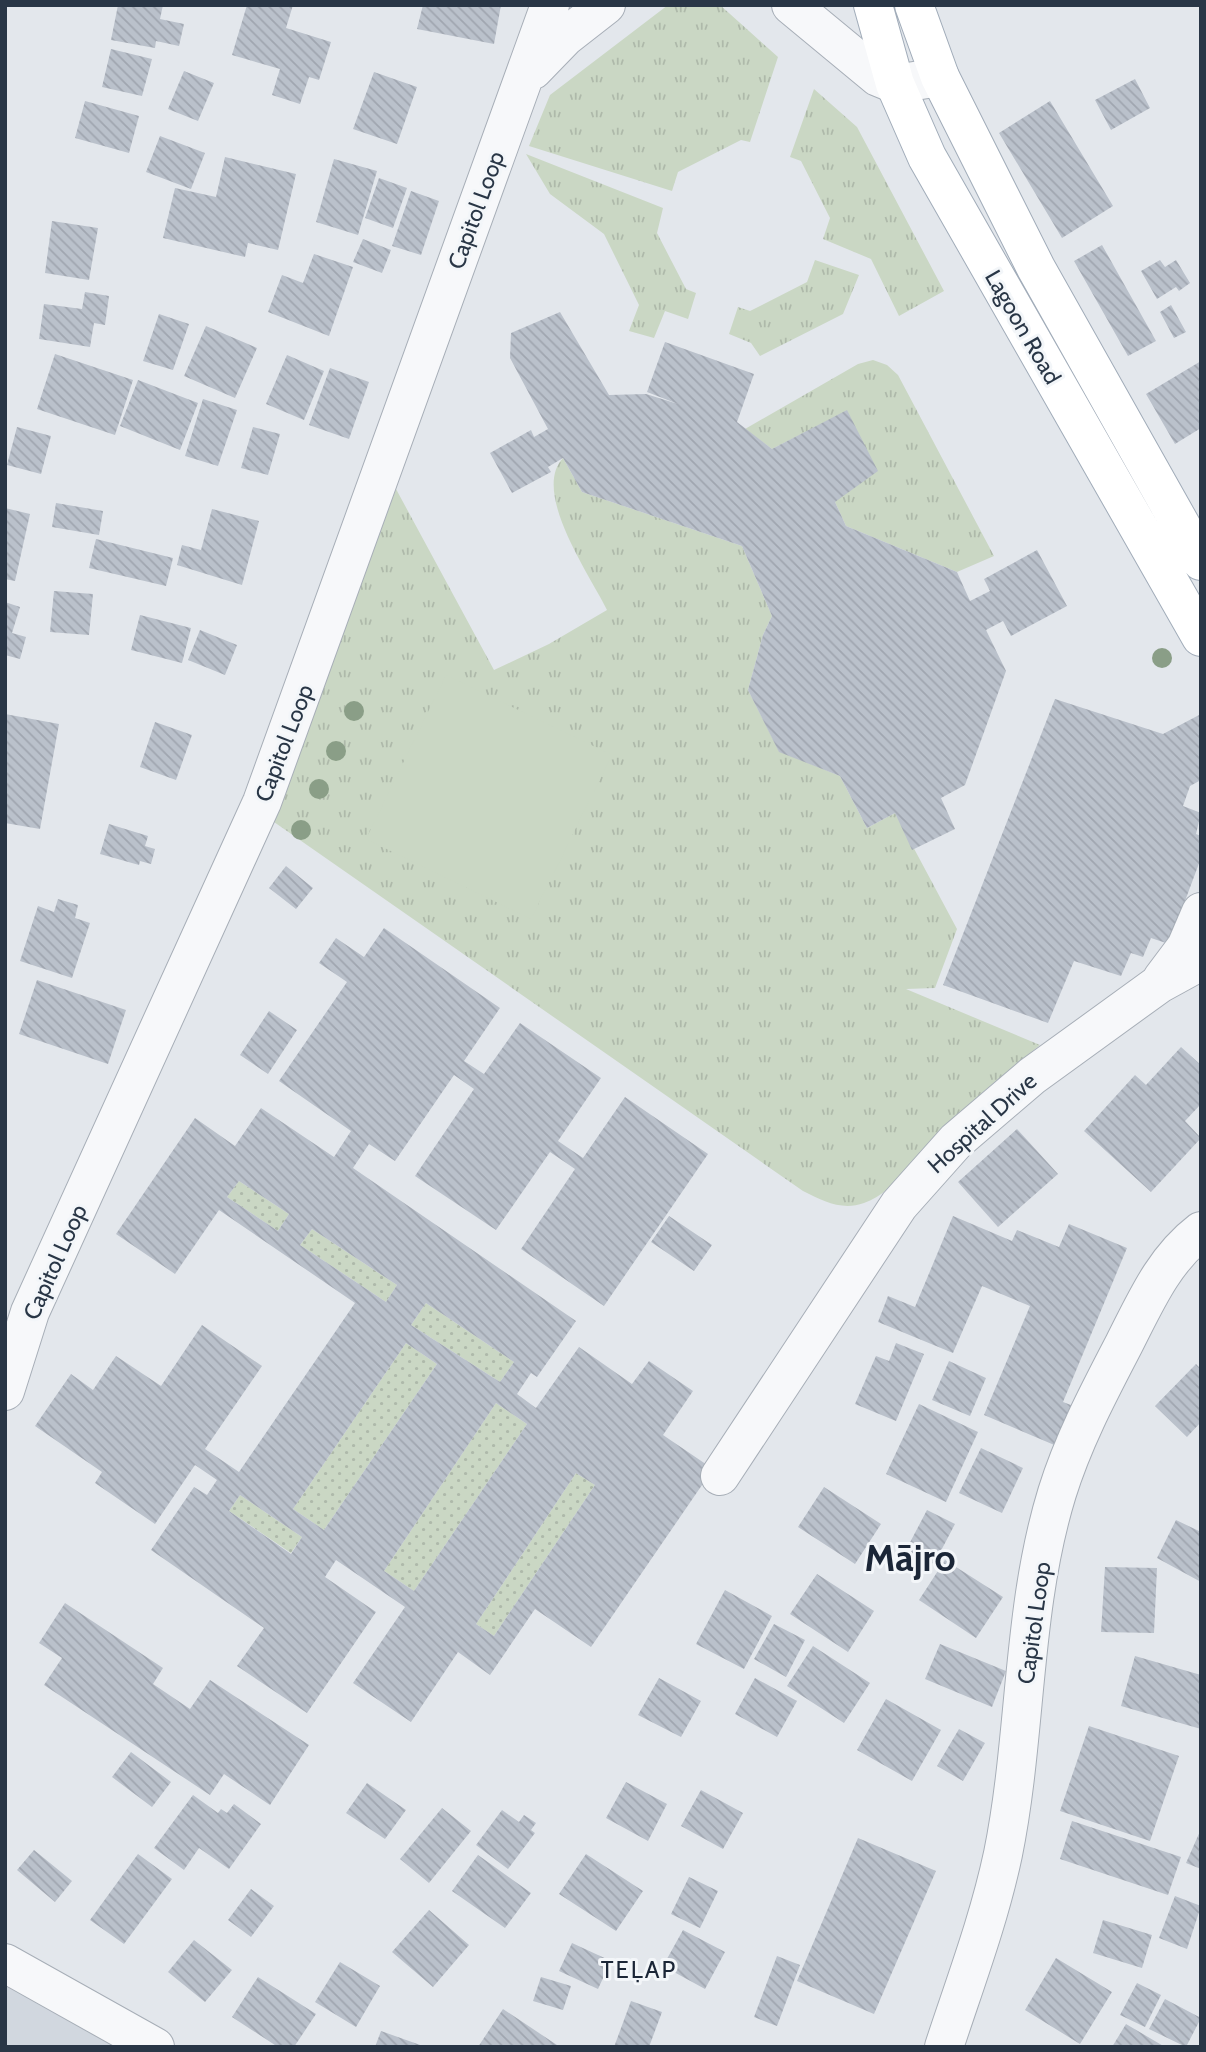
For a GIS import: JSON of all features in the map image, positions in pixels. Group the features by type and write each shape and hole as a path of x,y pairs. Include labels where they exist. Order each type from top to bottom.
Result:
{"main road":[{"name":"Lagoon Road","path":"873,5 895,84 927,157 1201,637"},
{"name":"Lagoon Road","path":"914,5 940,77 1035,268 1201,561"}],"street":[{"name":"Capitol Loop","path":"5,1391 30,1312 262,802 550,5"},
{"name":"Capitol Loop","path":"524,79 565,37 606,5"},
{"path":"791,5 866,68 895,84 940,77"},
{"path":"1159,984 1185,947 1201,912"},
{"name":"Hospital Drive","path":"720,1476 907,1195 956,1140 1032,1076 1159,984 1201,961"},
{"name":"Capitol Loop","path":"944,2047 982,1936 1003,1855 1016,1773 1038,1579 1056,1493 1088,1412 1156,1283 1171,1260 1201,1231"},
{"path":"5,1963 155,2047"}],"shaded area":[{"path":"5,1982 125,2047 5,2047"}],"green space":[{"path":"668,5 720,5 778,57 750,142 741,140 678,172 672,191 529,146 550,95"},
{"path":"814,89 857,127 944,291 899,316 871,259 823,239 830,218 801,161 790,157"},
{"path":"526,154 663,208 657,233 686,289 696,293 688,319 665,311 654,338 629,331 639,305 604,234 550,194"},
{"path":"815,260 859,275 843,314 760,356 751,343 729,334 738,307 750,311 807,282"},
{"path":"873,360 887,365 898,375 994,556 957,572 846,526 835,502 847,411 772,449 745,429 858,364"},
{"path":"563,458 582,492 742,546 772,616 763,635 748,690 779,751 840,776 867,828 895,813 957,929 935,988 906,989 1040,1045 964,1109 888,1189 864,1203 840,1205 803,1191 274,822 396,489 494,670 549,644 607,610 577,555 558,512 554,491 555,473"},
{"path":"446,675 612,755 531,919 366,839"},
{"path":"239,1181 289,1214 278,1231 227,1197"},
{"path":"312,1229 397,1285 386,1302 300,1245"},
{"path":"426,1303 514,1362 500,1382 411,1325"},
{"path":"406,1343 437,1364 324,1530 293,1509"},
{"path":"496,1403 527,1424 414,1591 384,1571"},
{"path":"576,1473 595,1485 494,1636 476,1624"},
{"path":"240,1495 302,1537 291,1553 229,1511"}],"building":[{"path":"118,5 163,5 160,19 184,24 179,46 156,41 155,48 111,40"},
{"path":"247,5 293,5 286,28 331,42 319,80 309,77 300,104 272,95 280,69 232,55"},
{"path":"423,5 501,5 494,44 417,29"},
{"path":"111,49 152,59 142,96 102,87"},
{"path":"184,71 214,83 198,121 168,109"},
{"path":"374,72 417,87 397,144 353,129"},
{"path":"1135,79 1150,108 1111,130 1095,100"},
{"path":"85,101 139,116 129,153 75,138"},
{"path":"1050,101 1113,206 1062,238 999,133"},
{"path":"160,136 205,153 191,189 146,172"},
{"path":"225,157 296,174 278,250 248,243 245,257 163,238 175,188 216,197"},
{"path":"334,159 377,171 358,235 316,222"},
{"path":"379,178 407,188 393,228 365,218"},
{"path":"411,191 439,201 421,255 392,246"},
{"path":"52,221 98,228 89,280 45,273"},
{"path":"363,239 391,250 382,273 353,262"},
{"path":"1102,245 1156,341 1128,356 1074,261"},
{"path":"314,254 353,267 329,336 268,312 282,275 303,283"},
{"path":"1160,260 1165,267 1176,260 1190,283 1179,291 1176,287 1157,299 1141,271"},
{"path":"85,292 109,296 105,325 94,323 90,347 39,339 44,304 82,309"},
{"path":"1171,305 1186,332 1174,338 1160,312"},
{"path":"560,312 609,395 646,394 678,404 647,392 665,342 754,374 737,422 772,449 847,410 878,471 835,502 846,526 957,572 970,601 990,591 984,579 1037,550 1067,606 1011,636 1003,621 986,630 1006,671 965,785 941,798 955,829 912,850 895,813 867,828 840,776 779,752 748,690 763,635 772,616 742,546 582,492 563,458 548,467 551,472 512,493 490,453 531,430 534,437 548,429 510,358 511,333"},
{"path":"159,314 189,324 173,370 143,361"},
{"path":"206,326 257,348 235,398 184,376"},
{"path":"55,354 133,380 115,435 37,409"},
{"path":"287,355 324,371 304,420 266,404"},
{"path":"1201,361 1201,428 1175,444 1146,394"},
{"path":"330,368 369,382 349,439 309,425"},
{"path":"138,380 198,403 180,450 120,426"},
{"path":"203,399 237,410 218,466 185,456"},
{"path":"17,427 51,436 41,474 7,465"},
{"path":"253,427 280,434 268,475 241,468"},
{"path":"56,503 103,511 99,535 52,527"},
{"path":"5,508 30,514 15,581 5,579"},
{"path":"212,509 259,521 242,585 177,565 182,545 201,550"},
{"path":"96,539 173,558 166,586 89,568"},
{"path":"54,591 93,594 89,635 50,632"},
{"path":"5,602 20,607 12,633 26,637 20,659 5,655"},
{"path":"140,615 191,628 182,663 131,650"},
{"path":"200,630 237,645 225,675 188,660"},
{"path":"1055,699 1163,734 1201,714 1201,780 1190,786 1183,806 1201,813 1196,834 1201,836 1201,858 1169,944 1151,938 1143,957 1131,953 1121,976 1074,961 1048,1023 943,985"},
{"path":"5,714 59,724 40,829 5,823"},
{"path":"155,722 192,735 176,780 140,767"},
{"path":"109,824 148,836 145,846 155,849 151,864 140,861 139,865 100,854"},
{"path":"286,866 313,888 296,909 269,888"},
{"path":"58,899 78,905 75,918 90,923 72,978 20,961 38,906 54,912"},
{"path":"384,928 500,1008 464,1061 484,1074 520,1023 601,1078 558,1141 583,1158 625,1097 708,1154 604,1306 521,1249 575,1169 550,1152 496,1230 415,1176 474,1089 454,1075 395,1161 369,1144 353,1168 576,1321 537,1377 531,1373 517,1394 536,1408 579,1347 632,1384 649,1361 693,1391 663,1435 713,1469 591,1647 535,1609 490,1675 458,1652 411,1722 353,1683 405,1607 336,1560 325,1577 376,1612 307,1713 237,1666 264,1628 151,1550 194,1487 207,1495 217,1480 195,1465 155,1524 95,1483 102,1472 35,1426 71,1374 93,1390 116,1356 161,1386 202,1325 262,1366 205,1449 239,1472 355,1303 219,1210 175,1274 116,1234 195,1118 235,1146 261,1108 334,1157 351,1131 279,1081 347,982 319,963 336,938 364,957","holes":["239,1181 289,1214 278,1231 227,1197","312,1229 397,1285 386,1302 300,1245","426,1303 514,1362 500,1382 411,1325","406,1343 437,1364 324,1530 293,1509","496,1403 527,1424 414,1591 384,1571","576,1473 595,1485 494,1636 476,1624","240,1495 302,1537 291,1554 229,1511"]},
{"path":"37,980 126,1010 108,1064 19,1034"},
{"path":"269,1011 297,1030 268,1074 240,1055"},
{"path":"1181,1047 1201,1065 1201,1104 1185,1121 1201,1138 1151,1192 1084,1131 1135,1075 1146,1085"},
{"path":"1017,1129 1058,1174 998,1227 958,1182"},
{"path":"669,1216 712,1245 694,1271 651,1242"},
{"path":"953,1216 1012,1241 1017,1230 1059,1247 1069,1224 1127,1248 1063,1402 1076,1407 1059,1447 984,1415 1030,1306 982,1286 953,1353 878,1322 888,1296 915,1307"},
{"path":"896,1343 924,1354 896,1421 855,1404 876,1356 889,1361"},
{"path":"949,1361 986,1378 970,1416 932,1400"},
{"path":"1196,1364 1201,1369 1201,1422 1187,1437 1155,1406"},
{"path":"919,1404 978,1432 946,1502 886,1474"},
{"path":"981,1448 1023,1468 1002,1513 959,1493"},
{"path":"824,1487 881,1524 855,1564 798,1527"},
{"path":"927,1510 955,1524 934,1564 906,1550"},
{"path":"1176,1520 1201,1532 1201,1582 1157,1558"},
{"path":"945,1560 1003,1597 976,1638 919,1600"},
{"path":"1105,1567 1157,1568 1154,1633 1101,1632"},
{"path":"817,1574 874,1611 848,1652 790,1614"},
{"path":"725,1590 772,1616 744,1669 696,1644"},
{"path":"65,1603 163,1668 153,1684 190,1709 210,1680 309,1745 270,1805 224,1774 210,1795 44,1685 62,1658 39,1643"},
{"path":"774,1624 805,1640 786,1677 754,1659"},
{"path":"940,1644 1006,1671 992,1707 925,1679"},
{"path":"813,1646 870,1683 844,1723 787,1686"},
{"path":"1135,1656 1201,1675 1201,1729 1121,1706"},
{"path":"659,1678 701,1701 681,1737 638,1715"},
{"path":"755,1678 797,1701 777,1737 735,1714"},
{"path":"886,1699 941,1730 912,1781 857,1750"},
{"path":"1089,1726 1179,1756 1150,1841 1060,1811"},
{"path":"959,1729 985,1743 963,1781 937,1766"},
{"path":"131,1752 171,1782 152,1807 112,1777"},
{"path":"626,1782 667,1804 648,1841 606,1818"},
{"path":"367,1783 406,1810 385,1839 346,1813"},
{"path":"701,1790 743,1813 723,1849 681,1826"},
{"path":"193,1795 218,1813 221,1809 227,1813 234,1804 261,1824 229,1869 199,1848 184,1870 154,1848"},
{"path":"442,1808 471,1831 429,1883 400,1859"},
{"path":"502,1810 519,1822 524,1815 536,1823 531,1830 535,1833 508,1869 476,1845"},
{"path":"1072,1821 1181,1857 1168,1895 1060,1859"},
{"path":"1201,1829 1201,1869 1186,1863"},
{"path":"858,1838 936,1871 874,2014 797,1981"},
{"path":"34,1850 72,1881 55,1902 17,1870"},
{"path":"138,1854 172,1879 124,1944 90,1920"},
{"path":"586,1854 643,1891 616,1931 559,1894"},
{"path":"478,1855 531,1893 505,1928 452,1891"},
{"path":"689,1877 718,1891 700,1928 671,1914"},
{"path":"251,1889 274,1906 251,1937 228,1920"},
{"path":"1175,1896 1201,1906 1187,1949 1159,1938"},
{"path":"429,1910 469,1945 433,1987 392,1952"},
{"path":"1103,1920 1152,1935 1142,1968 1093,1953"},
{"path":"683,1930 725,1952 705,1989 663,1966"},
{"path":"194,1940 232,1970 205,2002 168,1972"},
{"path":"572,1943 611,1961 598,1989 559,1971"},
{"path":"777,1956 800,1965 777,2026 754,2017"},
{"path":"1056,1958 1112,1992 1080,2044 1025,2010"},
{"path":"340,1962 380,1986 356,2027 315,2002"},
{"path":"258,1977 316,2014 294,2047 278,2047 232,2017"},
{"path":"541,1977 571,1986 563,2010 533,2001"},
{"path":"1137,1983 1161,1995 1145,2027 1120,2015"},
{"path":"1165,1999 1201,2018 1186,2047 1149,2029"},
{"path":"631,2001 662,2012 649,2047 614,2047"},
{"path":"503,2009 560,2047 478,2047"},
{"path":"1126,2024 1165,2047 1112,2047"},
{"path":"381,2031 423,2046 423,2047 375,2047"}],"district":[{"name":"Mājro","path":"910,1557"},
{"name":"TEḶAP","path":"639,1969"}]}
